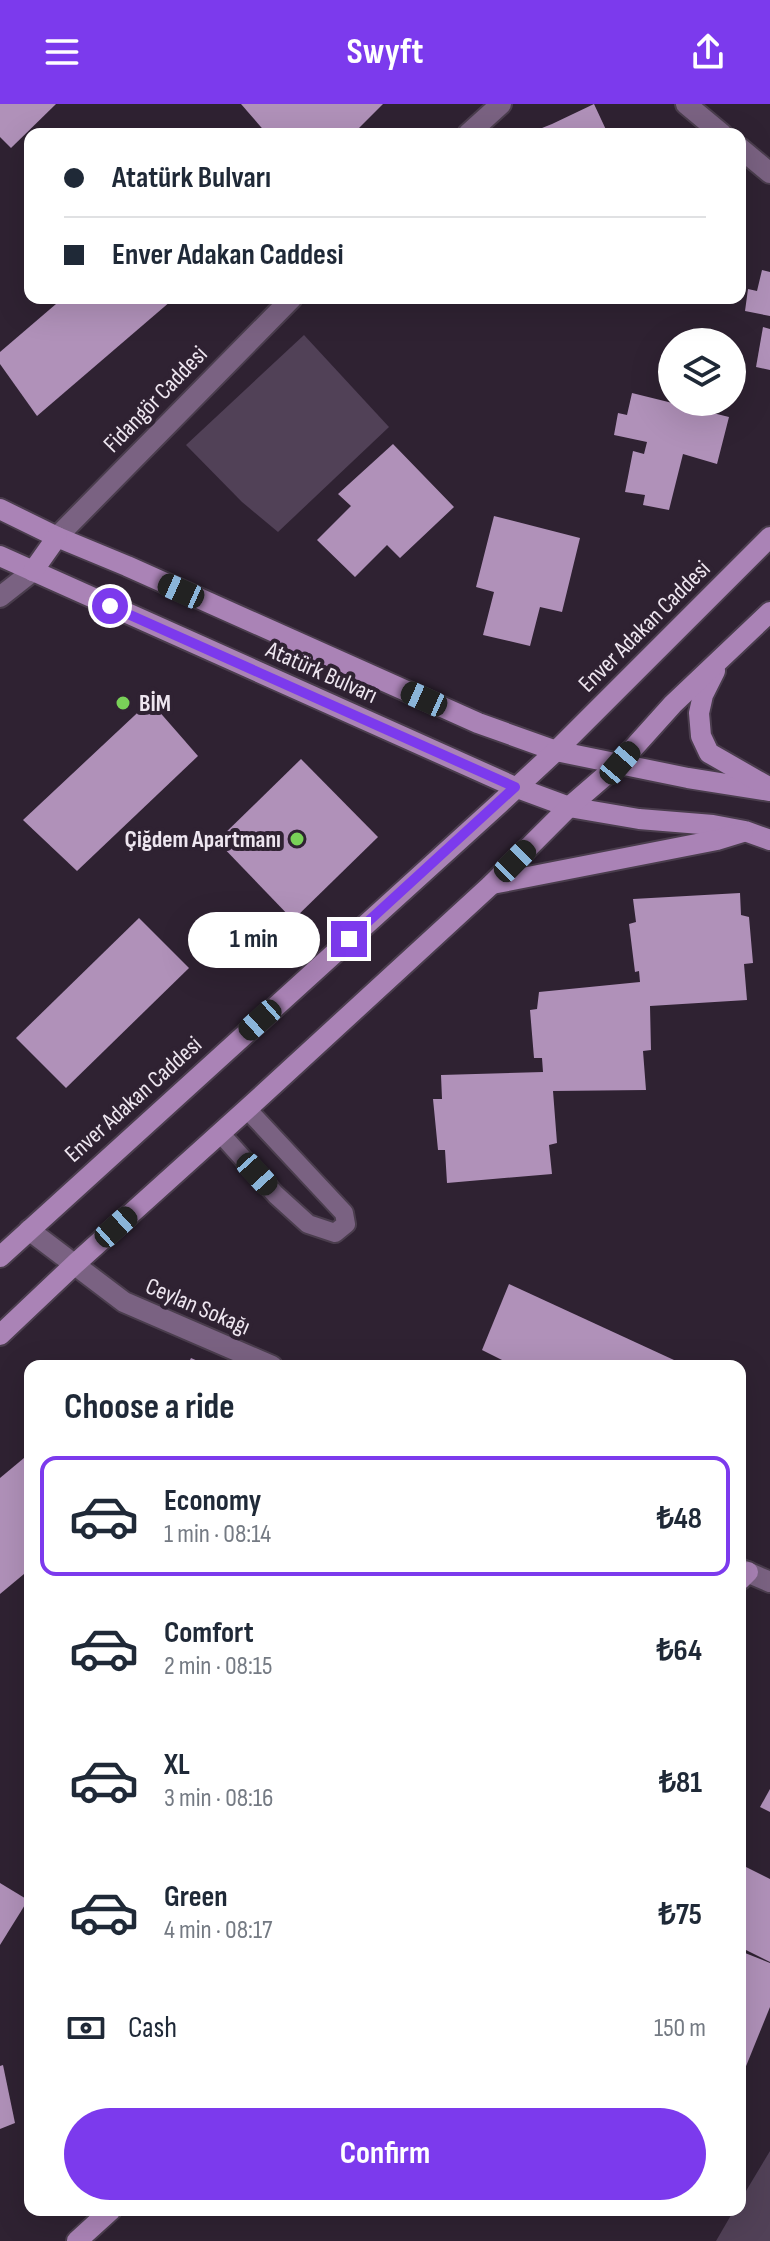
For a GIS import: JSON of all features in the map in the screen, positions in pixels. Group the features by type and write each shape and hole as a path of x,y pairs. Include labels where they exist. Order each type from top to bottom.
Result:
{"main road":[{"name":"Atatürk Bulvarı","path":"0,509 478,723 556,751 688,778 770,790"},
{"path":"33,571 57,537"},
{"name":"Enver Adakan Caddesi","path":"0,1257 556,751 770,537"},
{"name":"Atatürk Bulvarı","path":"0,556 515,787 569,807 639,819 713,825 770,840"},
{"path":"0,1335 492,884 569,807 620,763 673,704 770,612"},
{"path":"738,644 716,669 703,695 699,713 701,736 709,753 770,790"},
{"path":"492,884 717,840 745,831"},
{"path":"77,2241 104,2216"}],"street":[{"path":"475,128 501,104"},
{"path":"686,104 715,128"},
{"path":"746,153 770,173"},
{"name":"Fidangör Caddesi","path":"57,537 286,304"},
{"path":"0,597 33,571"},
{"name":"Ceylan Sokağı","path":"29,1230 124,1302 258,1360"},
{"path":"746,1575 770,1582"}],"lane":[{"path":"220,1133 276,1195 308,1224 335,1233 346,1224 344,1213 247,1109"}],"shaded area":[{"path":"304,335 389,427 278,532 242,502 186,445"},
{"path":"770,2151 770,2241 716,2241 731,2216 746,2216 746,2191"}],"building":[{"path":"0,104 56,104 31,128 24,128 24,135 11,148 0,137"},
{"path":"241,104 383,104 359,128 262,128"},
{"path":"594,104 605,128 542,128"},
{"path":"762,270 770,272 770,316 745,311 748,289 757,291"},
{"path":"56,304 168,304 37,416 0,364 0,352"},
{"path":"763,327 770,329 770,370 756,367"},
{"path":"632,393 658,399 658,416 729,417 717,464 683,454 669,510 643,505 645,495 625,492 633,451 644,454 647,442 614,435 618,413 627,415"},
{"path":"393,444 454,507 400,558 387,545 355,577 317,540 351,506 338,494"},
{"path":"494,516 580,538 562,612 540,607 530,646 483,635 494,592 476,587"},
{"path":"150,701 198,756 77,871 23,820"},
{"name":"Çiğdem Apartmanı","path":"301,759 378,837 293,920 217,841"},
{"path":"740,893 741,915 749,917 753,963 744,964 747,1000 650,1006 651,1050 643,1051 646,1090 553,1091 557,1143 549,1145 552,1174 447,1183 445,1150 438,1150 433,1099 442,1099 441,1075 543,1072 542,1058 534,1058 530,1010 537,1009 539,992 640,982 639,971 635,972 629,924 636,922 633,899"},
{"path":"139,918 189,968 66,1088 16,1038"},
{"path":"509,1284 674,1360 502,1360 482,1350"},
{"path":"24,1458 24,1574 0,1594 0,1478"},
{"path":"770,1789 770,1812 760,1807"},
{"path":"746,1867 770,1879 770,1962 746,1950"},
{"path":"0,1883 24,1898 24,1906 0,1945"},
{"path":"746,1953 770,1963 770,2007 746,2066"},
{"path":"3,2065 15,2123 0,2129 0,2066"}],"place":[{"name":"BİM","path":"123,703"},
{"name":"Çiğdem Apartmanı","path":"297,839"}],"route":[{"path":"110,606 515,787 349,939"}]}
